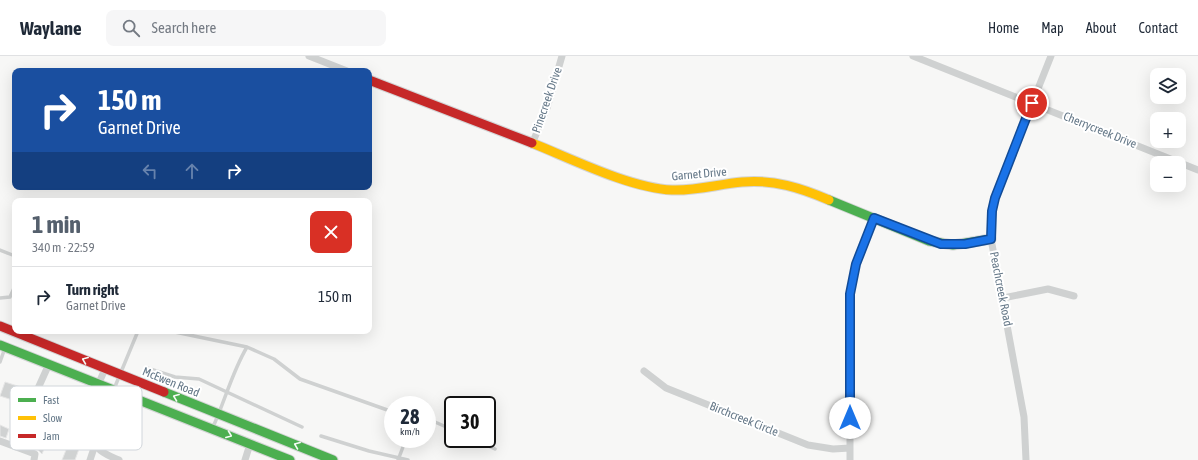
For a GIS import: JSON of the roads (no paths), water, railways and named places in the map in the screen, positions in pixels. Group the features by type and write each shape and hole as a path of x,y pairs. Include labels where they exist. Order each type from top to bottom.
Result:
{"street":[{"path":"310,56 340,68"},
{"name":"Pinecreek Drive","path":"532,144 547,108 562,56"},
{"name":"Cherrycreek Drive","path":"913,56 1198,170"},
{"name":"Peachcreek Road","path":"1026,460 1024,417 991,239 992,211 995,198 1051,56"},
{"name":"Garnet Drive","path":"372,81 637,184 672,190 696,189 742,182 772,182 802,189 941,244 965,244 991,239"},
{"path":"850,460 850,294 856,264 874,218"},
{"path":"1003,298 1048,289 1074,296"},
{"name":"McEwen Road","path":"0,326 12,331"},
{"name":"McEwen Road","path":"20,334 334,460"},
{"path":"3,346 104,386"},
{"path":"39,386 49,364"},
{"path":"99,384 105,368"},
{"name":"Birchcreek Circle","path":"644,371 666,388 808,445 833,449 850,448"},
{"path":"142,401 290,460"},
{"path":"0,441 10,445"},
{"path":"245,460 250,444"},
{"path":"24,450 35,454 34,460"},
{"path":"90,460 93,450"},
{"path":"101,450 119,460"}],"lane":[{"path":"0,250 12,255"},
{"path":"0,298 10,297 12,293"},
{"path":"115,386 137,334"},
{"path":"184,334 247,347 274,359 300,379 384,409"},
{"path":"0,362 3,346"},
{"path":"212,428 219,414 234,372 247,347"},
{"path":"147,368 175,377 199,380 302,427"},
{"path":"321,436 368,451 408,460"},
{"path":"398,458 402,448"}]}
